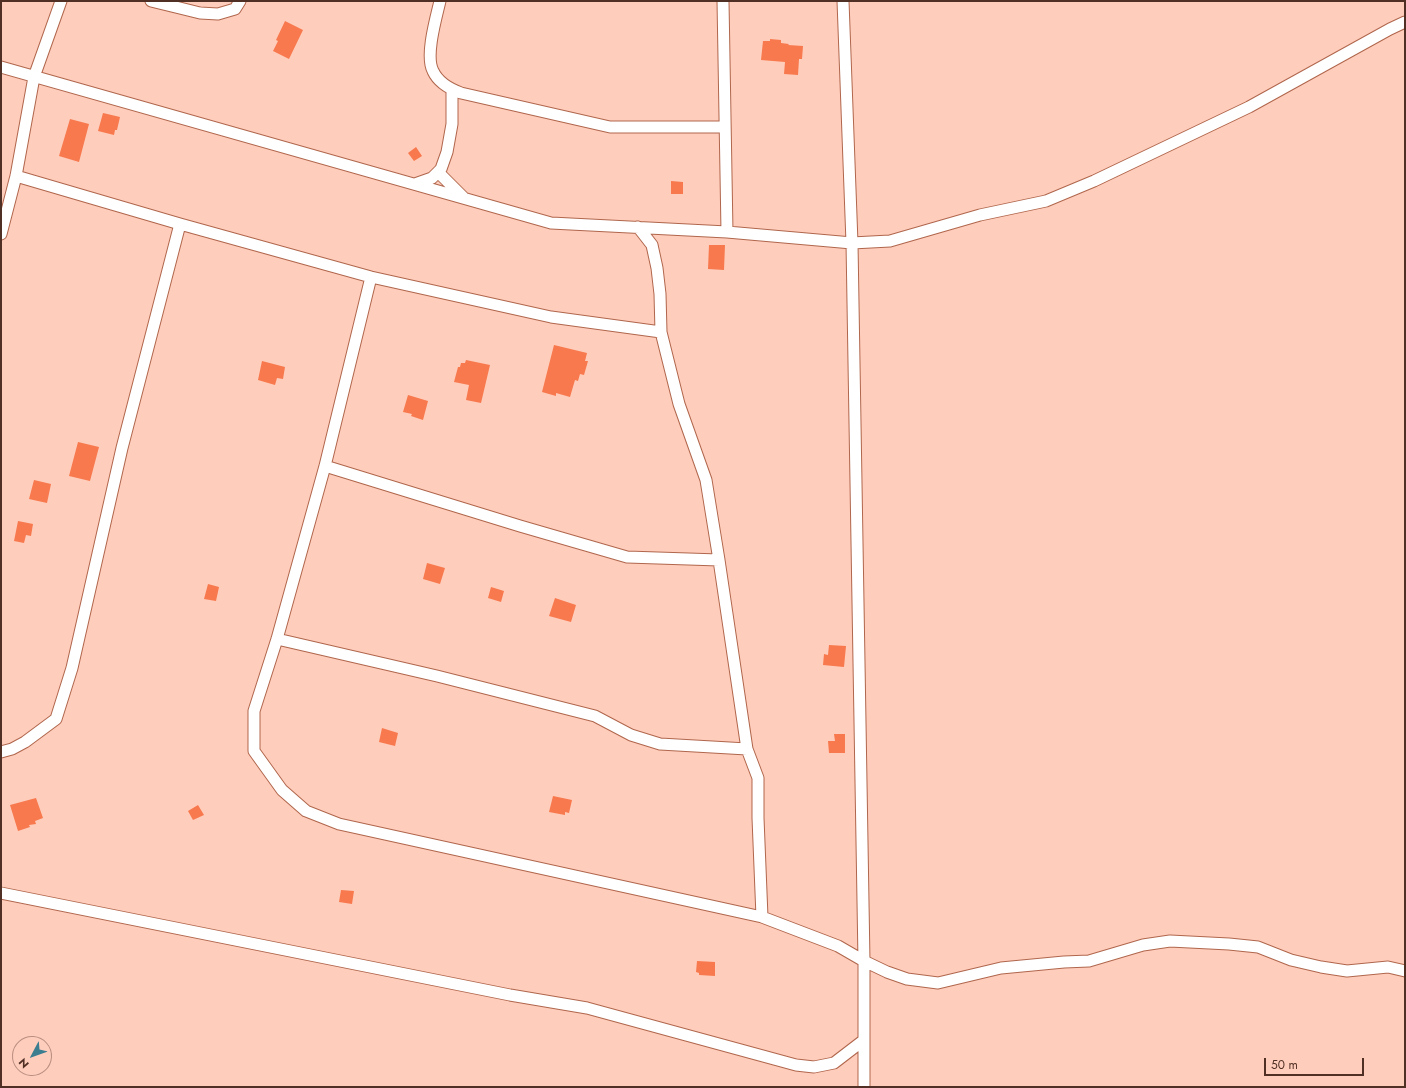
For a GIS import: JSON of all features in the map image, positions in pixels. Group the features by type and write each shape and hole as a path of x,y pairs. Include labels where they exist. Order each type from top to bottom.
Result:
{"street":[{"path":"1,234 16,176 34,76 61,1"},
{"path":"151,1 200,13 218,14 235,9 240,1"},
{"path":"440,1 430,50 432,70 440,80 452,90 610,127 724,127"},
{"path":"722,1 727,232"},
{"path":"843,1 852,243 864,961 864,1087"},
{"path":"1,67 551,223 727,232 852,243 890,241 980,215 1046,201 1121,168 1249,107 1405,22"},
{"path":"415,184 432,178 441,169 452,124 452,90"},
{"path":"438,172 465,199"},
{"path":"16,176 180,224 371,277 551,317 661,332"},
{"path":"1,752 24,742 56,719 72,668 122,448 180,224"},
{"path":"638,227 652,245 657,268 660,294 661,332 679,404 706,480 720,560 747,748 758,778 762,917"},
{"path":"371,277 325,466 277,639 254,711 254,751 282,790 306,811 339,824 762,917 838,946 864,961 887,972 907,979 938,983 1001,968 1089,961 1143,945 1170,942 1229,944 1258,947 1291,960 1347,971 1388,967 1405,971"},
{"path":"325,466 627,557 720,560"},
{"path":"277,639 437,676 595,716 631,735 660,744 747,748"},
{"path":"1,893 494,992 587,1008 796,1065 814,1067 834,1063 864,1040"}],"building":[{"path":"285,21 303,30 289,59 273,51 278,41 276,40"},
{"path":"770,39 781,40 781,43 789,44 788,45 803,46 802,59 799,59 798,75 784,74 785,62 761,60 763,41 770,41"},
{"path":"103,113 120,117 117,130 115,130 114,135 98,131"},
{"path":"70,119 89,124 79,162 59,156"},
{"path":"416,147 422,156 414,161 408,153"},
{"path":"671,181 683,182 683,194 671,194"},
{"path":"709,245 725,245 724,270 708,269"},
{"path":"554,345 587,353 585,361 588,361 584,375 580,374 578,381 575,380 570,397 556,393 556,396 542,392"},
{"path":"466,360 490,365 481,403 466,400 469,385 454,382 458,367 460,367 461,363 465,363"},
{"path":"262,361 285,367 283,379 277,378 275,385 258,380"},
{"path":"408,395 428,401 423,420 411,416 412,414 403,412"},
{"path":"78,442 99,447 90,481 69,476"},
{"path":"34,480 51,484 47,503 29,499"},
{"path":"18,521 33,524 31,536 26,535 24,543 14,541"},
{"path":"427,563 445,568 440,584 423,579"},
{"path":"208,584 219,587 216,601 204,599"},
{"path":"491,587 504,591 501,602 488,598"},
{"path":"555,598 576,605 571,622 549,616"},
{"path":"829,645 846,646 844,667 823,665 824,654 828,655"},
{"path":"382,728 398,733 395,746 379,742"},
{"path":"834,734 845,734 845,753 829,753 828,741 835,741"},
{"path":"553,796 572,800 569,813 565,812 565,815 549,812"},
{"path":"36,798 43,818 35,821 36,824 29,825 30,827 18,831 10,805"},
{"path":"198,805 204,815 193,820 188,811"},
{"path":"341,890 354,891 352,904 339,902"},
{"path":"697,961 715,962 715,976 699,975 699,973 696,972"}]}
